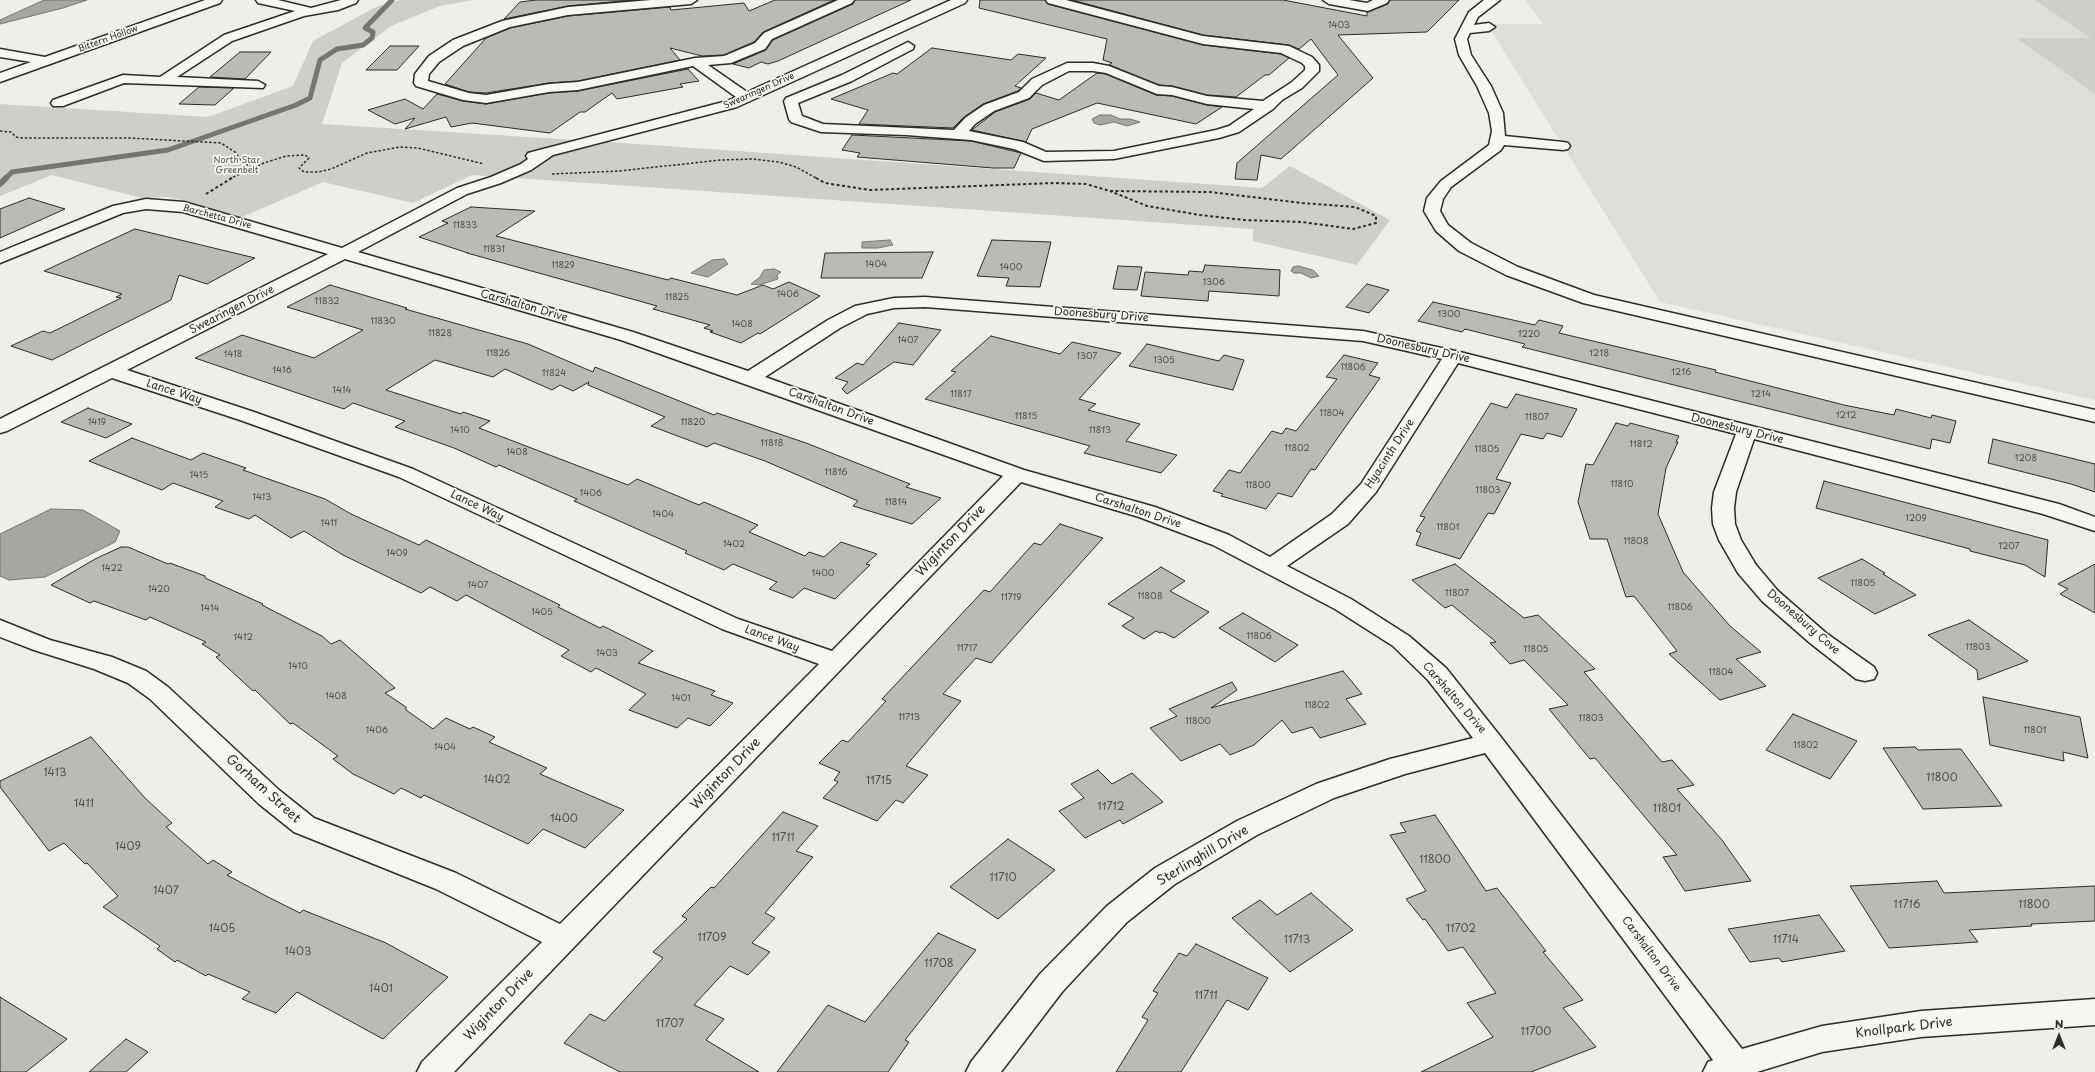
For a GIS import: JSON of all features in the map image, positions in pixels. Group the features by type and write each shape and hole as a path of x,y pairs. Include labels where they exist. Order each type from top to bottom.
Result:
{"street":[{"name":"Bittern Hollow","path":"0,78 216,0"},
{"path":"262,0 310,11"},
{"path":"164,80 228,38 310,11 334,7 352,0"},
{"path":"691,0 568,11 506,24 458,43 434,59 422,74 421,83 468,97 486,99 549,88 578,86 696,62 726,60 760,46 768,36 848,0"},
{"name":"Swearingen Drive","path":"0,427 344,253 462,191 496,180 526,167 548,153 717,109 961,0"},
{"path":"791,101 796,119 822,128 958,135 1018,145 1044,157 1114,155 1219,134 1248,121 1277,97 1297,85 1312,71 1312,65 1307,60 1284,49 1203,40 1052,0"},
{"path":"1329,0 1368,7 1383,0"},
{"path":"1494,0 1489,2 1473,15 1460,39 1465,55 1484,86 1496,112 1499,131 1496,147 1446,184 1435,198 1432,211 1442,228 1465,247 1512,271 1589,299 2095,416"},
{"path":"1465,30 1489,27"},
{"path":"764,89 791,101 847,78 908,46"},
{"path":"0,53 45,61"},
{"path":"696,62 745,97"},
{"path":"958,135 970,121 989,108 1024,95 1038,82 1068,68 1092,67 1109,70 1157,90 1172,91 1207,100 1268,106"},
{"path":"58,103 123,79 258,85"},
{"path":"1497,140 1563,146"},
{"name":"Barchetta Drive","path":"0,258 119,209 146,204 184,207 344,253"},
{"name":"Carshalton Drive","path":"344,253 628,336 750,378 1016,474 1147,512 1221,540 1343,604 1401,642 1436,674 1491,742 1727,1068"},
{"name":"Doonesbury Drive","path":"750,378 834,324 861,310 894,303 925,302 1323,332 1369,337 1453,356 2051,509 2095,524"},
{"name":"Hyacinth Drive","path":"1272,566 1340,519 1369,488 1453,356"},
{"name":"Lance Way","path":"110,371 247,416 406,473 730,624 836,661"},
{"name":"Doonesbury Cove","path":"1747,432 1725,492 1723,508 1724,524 1730,540 1746,568 1770,596 1818,638 1865,673"},
{"name":"Wiginton Drive","path":"433,1072 836,661 1016,474"},
{"name":"Gorham Street","path":"0,628 42,645 103,663 137,677 159,693 268,797 304,826 446,881 564,939"},
{"name":"Sterlinghill Drive","path":"982,1072 1051,983 1117,914 1165,876 1247,828 1325,791 1399,766 1491,742"},
{"name":"Knollpark Drive","path":"1727,1068 1822,1039 1913,1025 2095,1012"}],"path":[{"path":"0,131 11,132 16,137 22,138 100,137 221,143 235,152 241,161 252,168"},
{"path":"184,207 199,200 227,180 252,168 286,156 299,154 305,155 309,158 299,168 304,172 318,172 331,169 367,152 400,147 418,148 490,165"},
{"path":"548,174 619,171 721,160 753,159 768,160 796,167 825,182 839,186 870,190 1086,184 1110,191 1147,206 1200,216 1244,220 1302,222 1353,229 1376,223 1376,216 1370,212 1354,207 1302,203 1210,192 1110,191"}],"shaded area":[{"path":"44,0 87,0 63,8 0,24 0,20"},
{"path":"1525,0 2035,0 2091,39 2017,39 2095,94 2095,400 1660,302 1487,24 1543,24"},
{"path":"1100,115 1111,115 1120,119 1130,119 1140,122 1127,126 1114,122 1100,125 1094,123 1092,119"},
{"path":"890,240 893,245 878,248 862,248 862,242"},
{"path":"724,259 728,264 708,277 691,273 712,260"},
{"path":"1298,266 1313,270 1319,276 1311,278 1301,273 1294,273 1291,271 1293,267"},
{"path":"774,269 781,272 777,275 778,279 759,285 751,284 760,277 764,270"},
{"path":"51,509 83,510 120,531 115,542 45,577 9,580 0,576 0,534"}],"green space":[{"name":"North Star Greenbelt","path":"401,0 473,0 440,6 391,26 342,63 322,124 623,143 1262,188 1290,166 1390,220 1357,265 1253,241 1253,229 472,175 413,203 323,182 242,217 182,200 167,197 141,198 52,175 0,196 0,104 208,117 293,86 313,41 378,6"},
{"path":"2035,0 2095,0 2095,94 2016,38 2090,38"}],"building":[{"path":"536,0 633,0 568,6 504,19 520,2"},
{"path":"775,0 834,0 763,32 754,42 724,55 702,56 670,48 680,60 578,81 549,83 486,93 469,92 445,84 486,38 510,28 568,16 670,7 671,10 744,3 749,11"},
{"path":"855,0 911,0 778,61 768,64 761,62 749,68 733,64 766,50 773,40 853,4"},
{"path":"980,0 1045,0 1048,4 1203,45 1281,54 1289,58 1269,75 1265,75 1236,97 1207,95 1172,86 1159,85 1109,65 1112,63 1103,60 1107,39 979,8"},
{"path":"1072,0 1283,0 1367,16 1367,12 1388,4 1390,0 1459,0 1427,32 1338,35 1373,78 1281,159 1261,155 1257,180 1235,179 1237,163 1338,75 1311,39 1299,49 1289,45 1203,35"},
{"path":"390,46 419,46 397,70 366,70"},
{"path":"932,48 1011,60 1018,54 1046,58 1015,86 1021,88 1018,91 983,104 964,117 953,128 859,124 868,110 831,99 893,73 897,74"},
{"path":"240,52 271,52 245,79 210,77"},
{"path":"688,69 699,81 680,84 683,87 617,99 612,93 585,112 580,112 550,133 472,123 451,127 446,117 405,129 415,118 395,124 368,110 405,99 423,109 437,94 463,101 486,104 549,93 578,91"},
{"path":"1097,73 1106,74 1156,95 1172,96 1207,105 1222,107 1196,124 1097,103 1032,129 1026,142 972,130 995,112 1030,99 1036,93 1059,100"},
{"path":"199,87 234,88 215,105 179,104"},
{"path":"852,135 971,141 1021,153 1014,168 993,168 857,157 860,153 842,150"},
{"path":"29,198 65,209 0,238 0,209"},
{"path":"471,207 535,211 496,236 668,280 671,278 737,295 763,285 773,289 789,282 820,296 760,334 758,333 741,343 710,332 713,331 704,328 710,325 653,309 657,306 467,253 419,237 448,223 442,221"},
{"path":"135,229 255,258 207,284 179,275 171,300 52,360 11,346 43,331 50,333 121,298 116,297 122,294 44,271"},
{"path":"992,240 1051,242 1040,287 1006,286 1009,278 977,276"},
{"path":"933,252 922,278 821,278 825,253"},
{"path":"1205,265 1280,270 1279,296 1209,291 1208,301 1141,296 1145,272 1188,275 1189,271 1203,272"},
{"path":"1118,266 1142,267 1137,290 1113,289"},
{"path":"1367,284 1389,290 1369,313 1346,307"},
{"path":"330,285 407,308 405,309 528,344 593,372 595,367 714,415 717,413 806,443 910,484 906,487 941,498 912,524 853,506 858,501 765,461 714,443 707,447 651,426 665,417 588,385 589,382 573,391 560,385 552,390 505,369 493,377 435,360 386,390 461,414 463,412 490,421 479,428 628,485 637,479 699,505 704,502 758,525 749,532 805,556 809,552 824,557 841,542 877,554 866,564 870,565 835,599 804,588 793,598 769,589 777,582 733,564 724,570 685,553 687,551 574,501 577,499 499,465 496,467 454,448 395,427 405,421 353,403 344,409 195,358 242,335 314,358 363,330 287,307"},
{"path":"1433,302 1535,325 1539,320 1563,326 1559,333 1716,370 1715,372 1844,405 1894,415 1896,409 1931,418 1932,415 1956,421 1950,443 1932,439 1930,449 1522,347 1525,344 1465,329 1462,332 1418,321"},
{"path":"899,323 941,330 913,365 894,362 847,394 842,389 848,382 835,378 857,363 863,365"},
{"path":"991,336 1060,354 1072,342 1121,353 1079,399 1096,404 1088,410 1140,424 1126,441 1177,455 1161,473 1084,453 1090,446 925,399 956,372 951,371"},
{"path":"1147,344 1219,361 1224,355 1244,360 1233,390 1129,366"},
{"path":"1344,355 1378,363 1369,375 1380,378 1315,470 1311,469 1292,497 1278,493 1266,509 1221,496 1223,494 1213,491 1229,470 1240,473 1272,431 1282,434 1286,428 1296,431 1337,379 1326,377"},
{"path":"1516,394 1577,409 1562,437 1547,433 1543,439 1521,434 1496,479 1511,483 1494,514 1488,513 1460,559 1416,545 1421,533 1416,531 1425,517 1420,516 1491,403 1507,408"},
{"path":"88,408 132,424 106,438 61,422"},
{"path":"1616,423 1628,426 1630,423 1679,436 1676,442 1678,442 1666,468 1658,514 1683,572 1730,626 1761,652 1736,659 1766,686 1720,700 1669,654 1677,651 1634,596 1626,597 1607,539 1590,539 1578,502 1586,464 1593,465"},
{"path":"132,438 191,460 203,453 246,468 243,470 325,499 351,514 419,545 426,540 560,605 558,607 600,628 603,626 653,651 638,663 715,691 711,695 733,703 710,726 688,718 677,728 629,710 646,694 596,668 591,672 561,656 569,650 466,595 457,601 430,587 421,593 343,555 304,531 291,538 255,515 249,519 215,507 223,501 173,483 162,490 89,461"},
{"path":"1993,439 2095,464 2095,492 2071,484 1988,463"},
{"path":"1824,481 2048,540 2045,577 2025,565 1816,508"},
{"path":"1060,524 1103,538 991,663 976,658 943,694 961,701 906,766 928,775 903,803 896,800 877,821 823,798 838,782 834,780 840,772 819,763 842,740 848,742 886,701 882,699 984,590 990,592 1034,543 1041,545"},
{"path":"121,547 128,547 168,564 170,563 205,576 205,578 263,604 262,605 322,636 331,644 340,640 395,688 385,693 406,707 406,710 433,729 446,718 470,729 473,727 495,737 489,742 547,768 540,774 624,810 585,848 543,829 528,844 424,795 421,798 401,788 394,794 353,774 333,759 338,756 293,723 290,724 255,690 253,691 216,657 220,655 202,644 206,642 150,617 146,620 94,601 90,603 51,585 95,559"},
{"path":"1862,559 1916,595 1875,614 1818,578"},
{"path":"1455,564 1524,618 1538,615 1595,669 1584,672 1662,762 1672,760 1694,785 1677,789 1722,840 1751,881 1685,891 1663,857 1677,855 1595,758 1590,759 1549,709 1568,705 1524,660 1510,664 1490,643 1496,642 1452,605 1445,608 1412,580"},
{"path":"2095,564 2095,613 2060,594 2068,589 2058,584"},
{"path":"1161,567 1185,581 1170,591 1209,612 1174,638 1162,632 1160,633 1156,631 1144,639 1122,626 1134,618 1108,604"},
{"path":"1243,613 1298,645 1275,662 1219,628"},
{"path":"1969,620 2028,661 1978,680 1977,670 1928,635"},
{"path":"1343,671 1362,694 1346,699 1366,724 1320,738 1312,727 1292,733 1282,720 1254,745 1230,755 1220,744 1181,761 1150,728 1177,716 1169,709 1232,682 1237,690 1211,708"},
{"path":"1983,697 2080,717 2088,758 2063,752 2064,761 1990,745"},
{"path":"1793,714 1857,741 1830,779 1766,750"},
{"path":"91,737 145,798 172,823 166,827 208,864 213,860 232,872 227,875 300,913 303,910 386,943 448,977 383,1039 297,992 276,1013 242,999 250,992 208,974 206,976 177,960 175,962 157,949 160,946 103,907 118,896 87,863 85,864 64,843 49,851 0,787 0,781"},
{"path":"1915,747 1918,750 1961,749 2002,806 1923,809 1883,748"},
{"path":"1098,770 1112,784 1132,773 1163,802 1123,824 1120,820 1085,838 1059,811 1084,798 1071,784"},
{"path":"783,812 818,826 796,851 813,857 765,913 775,918 752,943 770,952 748,975 730,966 694,1005 724,1019 706,1040 759,1072 620,1072 564,1043 590,1014 605,1021 663,958 653,952 687,919 682,916 711,887 714,888"},
{"path":"1435,815 1486,891 1497,888 1546,951 1543,952 1583,1000 1563,1008 1596,1047 1531,1072 1421,1072 1493,1037 1467,1003 1496,993 1463,947 1448,951 1425,919 1423,920 1406,899 1426,891 1390,835 1406,832 1400,823"},
{"path":"1008,839 1055,870 998,919 950,887"},
{"path":"1937,881 1944,893 2095,886 2095,921 2031,924 2032,926 1969,930 1978,942 1889,948 1850,886"},
{"path":"1311,893 1353,930 1290,972 1232,918 1260,900 1277,915"},
{"path":"1819,915 1845,951 1782,962 1779,958 1750,962 1728,929"},
{"path":"938,933 976,950 905,1040 909,1042 888,1072 777,1072 828,1005 865,1022"},
{"path":"1196,944 1268,978 1248,1010 1227,1000 1181,1072 1116,1072 1148,1020 1142,1017 1158,993 1153,991 1179,953 1187,956"},
{"path":"0,997 67,1039 26,1072 0,1072"},
{"path":"126,1039 148,1052 126,1072 89,1072"}],"waterway":[{"path":"0,184 12,172 168,150 296,105 310,98 320,60 337,49 363,45 372,38 373,32 365,28 392,0"}]}
